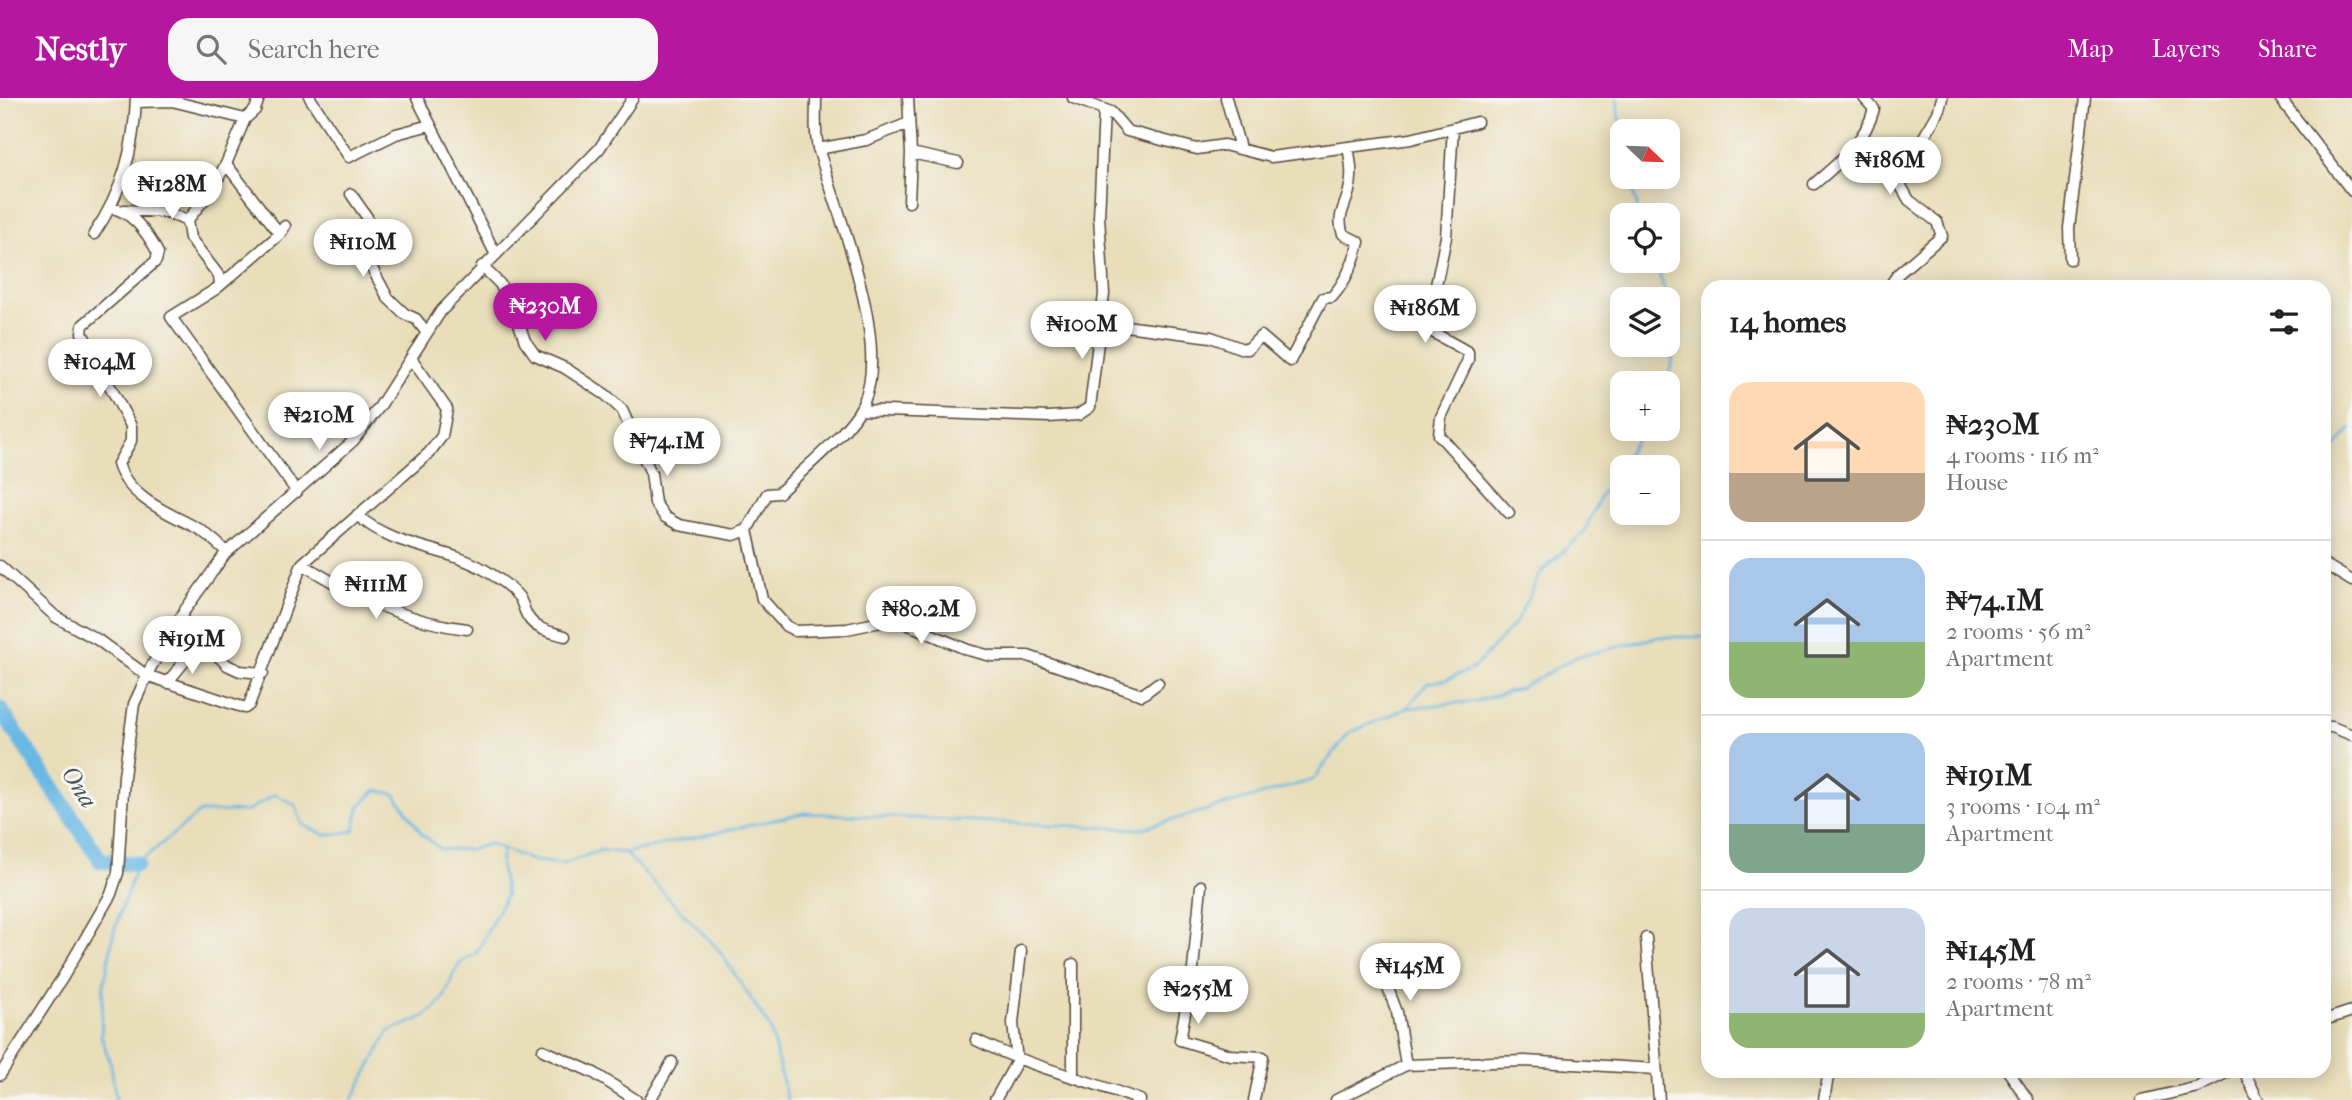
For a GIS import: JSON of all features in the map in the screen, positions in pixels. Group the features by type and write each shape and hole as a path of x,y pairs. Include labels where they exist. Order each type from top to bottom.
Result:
{"street":[{"path":"220,285 219,276 190,238 187,221 211,191 245,119 255,110 259,98"},
{"path":"310,98 349,157 396,134 430,125"},
{"path":"416,98 496,255"},
{"path":"0,1076 64,977 111,894 118,873 121,850 129,731 134,704 146,675 171,632 228,552 352,441 380,405 441,310 599,149 633,98"},
{"path":"816,98 818,149 855,264 870,342 868,391 860,410 779,493 766,494 747,530 762,599 774,615 796,631 847,629 895,619 968,650 991,656 1028,656 1142,695 1158,683"},
{"path":"908,98 911,153 909,202"},
{"path":"1073,98 1111,113 1127,131 1197,149 1223,145 1271,158 1411,139 1477,122"},
{"path":"1226,98 1240,148"},
{"path":"1814,184 1855,146 1866,128 1874,109 1864,98"},
{"path":"1894,280 1942,236 1937,222 1909,200 1898,181 1938,113 1942,98"},
{"path":"2070,259 2069,228 2085,98"},
{"path":"2280,98 2352,191"},
{"path":"94,234 112,208 128,167 136,100 172,101 245,119"},
{"path":"860,410 1049,417 1078,415 1090,407 1104,294 1099,165 1104,110"},
{"path":"818,149 866,140 909,123"},
{"path":"1453,128 1446,237 1426,329 1468,352 1468,360 1441,416 1439,435 1508,513"},
{"path":"1102,323 1200,335 1243,349 1248,349 1261,336 1290,361 1324,298 1332,298 1342,286 1356,254 1359,242 1347,238 1339,220 1349,192 1352,169 1348,147"},
{"path":"911,153 958,163"},
{"path":"226,164 283,230 220,285 171,317 297,492"},
{"path":"351,194 367,217 362,242 366,257 388,298 405,314 416,319 427,333"},
{"path":"112,208 166,212 187,221"},
{"path":"124,210 149,236 158,253 156,261 87,319 82,333 131,426 131,441 118,464 121,475 129,485 170,517 199,529 228,552"},
{"path":"482,266 500,284 516,315 525,341 535,355 565,368 606,395 622,410 651,473 654,503 665,517 678,525 734,535 747,530"},
{"path":"0,566 56,617 98,640 146,675 245,708 249,705 262,673 302,564 429,453 442,436 447,409 411,358"},
{"path":"357,515 371,526 403,543 482,568 507,585 520,598 529,618 542,630 565,636"},
{"path":"302,564 353,596 432,625 467,629"},
{"path":"2331,568 2352,581"},
{"path":"171,632 196,647 209,649 227,665 240,671 262,673"},
{"path":"167,683 196,647"},
{"path":"2331,727 2352,735"},
{"path":"1201,886 1193,969 1180,1040 1230,1055 1263,1057 1254,1100"},
{"path":"1646,938 1655,1069 1660,1100"},
{"path":"995,1100 1017,1060 1013,1023 1021,950"},
{"path":"1374,952 1397,1012 1406,1065"},
{"path":"1073,964 1073,1074"},
{"path":"2331,1018 2352,1011"},
{"path":"976,1040 1017,1060 1073,1074 1140,1100"},
{"path":"543,1050 594,1073 636,1100"},
{"path":"1336,1100 1406,1065 1525,1061 1655,1069"},
{"path":"650,1100 673,1062"},
{"path":"1824,1100 1828,1078"},
{"path":"2013,1078 2028,1100"},
{"path":"2141,1100 2177,1095 2216,1078"},
{"path":"2247,1078 2258,1100"}],"waterway":[{"path":"1617,98 1619,119"},
{"path":"1632,189 1636,203"},
{"path":"1659,273 1663,287"},
{"path":"1669,371 1673,357"},
{"path":"2331,453 2352,428"},
{"path":"1407,708 1427,683 1445,680 1474,668 1516,622 1541,572 1584,532 1602,493 1635,441"},
{"path":"116,1100 111,1065 101,1036 103,990 114,931 137,864 200,812 248,811 275,794 295,805 303,825 326,835 354,831 359,807 376,790 395,794 422,834 440,849 470,850 489,844 534,861 564,864 601,850 625,853 804,813 1140,829 1313,780 1349,733 1407,708 1477,701 1520,688 1576,657 1658,637 1701,637"},
{"name":"Ona","path":"0,709 101,861 137,864"},
{"path":"352,1100 389,1031 415,1021 433,1010 444,998 460,964 476,954 506,895 500,864 502,851"},
{"path":"626,854 719,950 770,1028 787,1100"}]}
